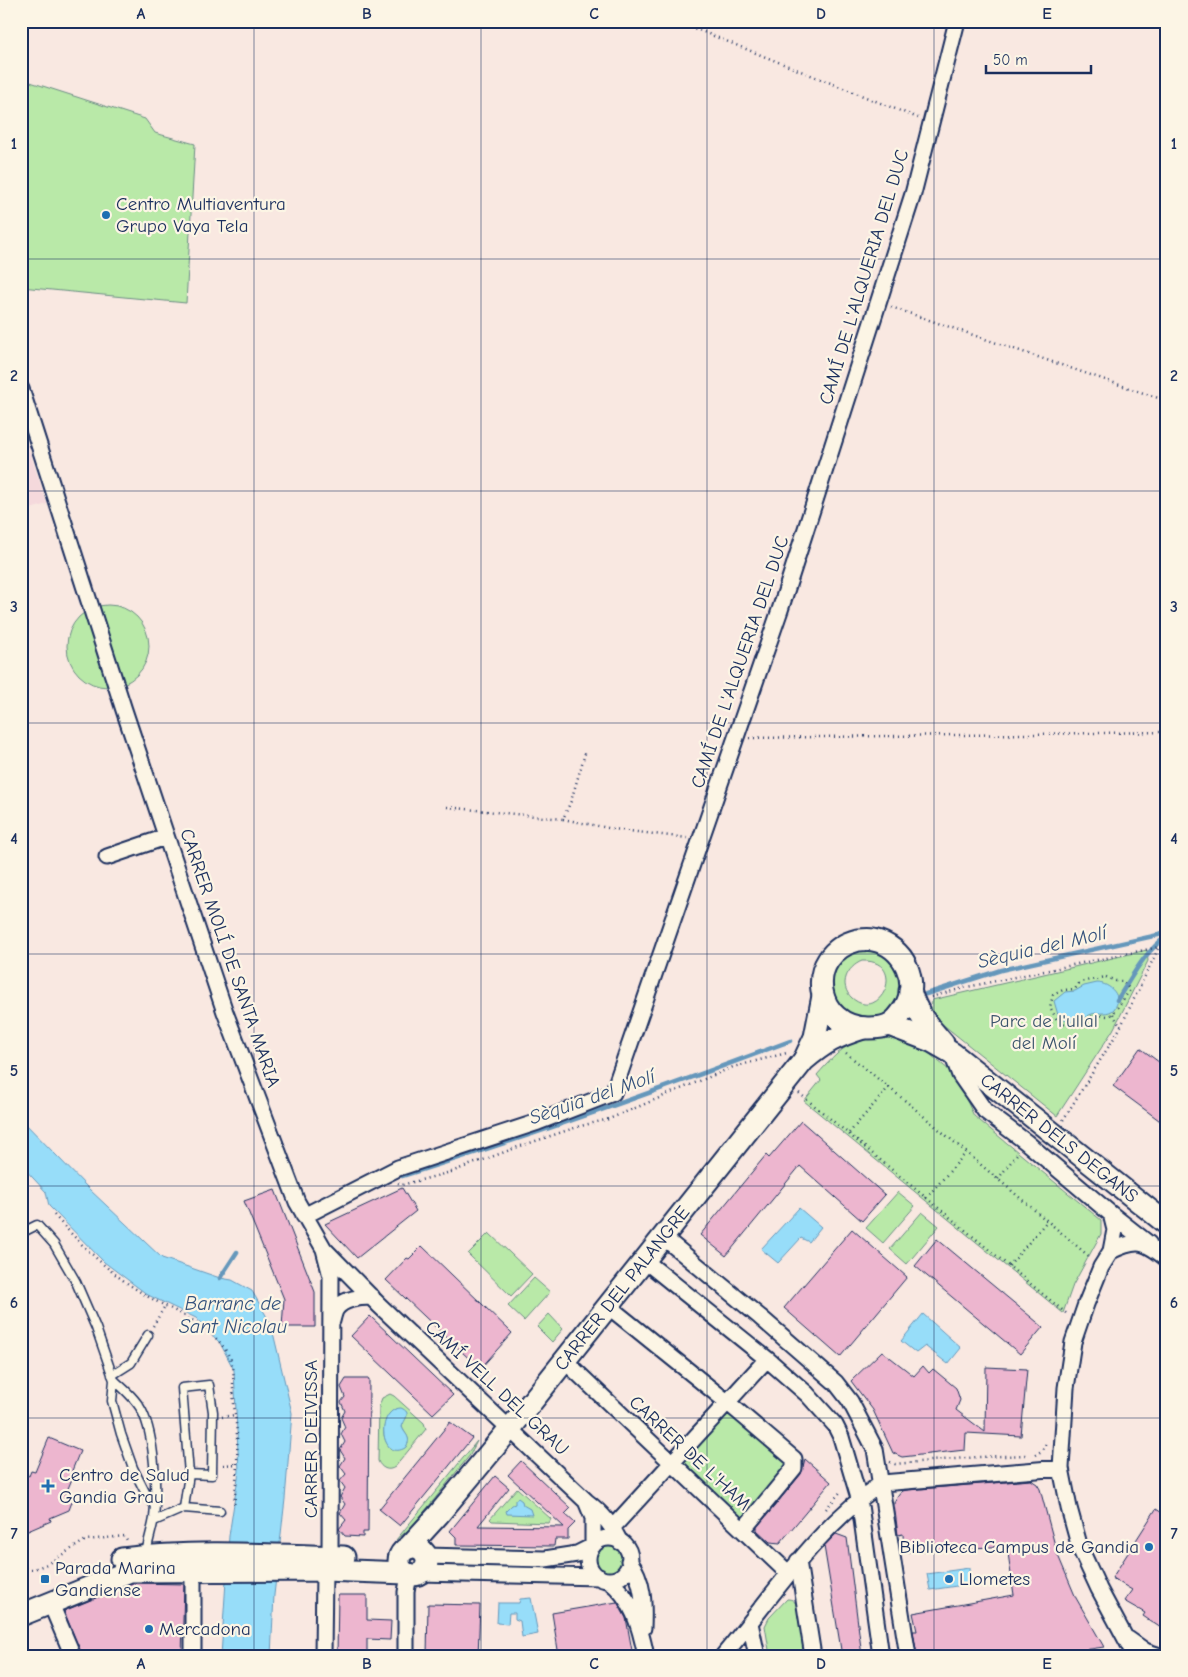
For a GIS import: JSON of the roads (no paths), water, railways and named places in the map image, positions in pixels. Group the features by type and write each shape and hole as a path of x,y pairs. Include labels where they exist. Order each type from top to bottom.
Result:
{"street":[{"name":"CAMÍ DE L'ALQUERIA DEL DUC","path":"304,1216 398,1168 538,1122 613,1093 780,610 912,194 958,21"},
{"name":"CARRER MOLÍ DE SANTA MARIA","path":"21,389 124,710 225,1012 304,1216"},
{"path":"107,857 166,837"},
{"path":"858,940 872,940 898,952 906,964 912,996 900,1016 889,1025 875,1028 850,1026 840,1020 830,1008 823,996 821,978 826,964 834,953 846,943 858,940"},
{"name":"CARRER DEL PALANGRE","path":"813,1051 823,996"},
{"name":"CARRER DELS DEGANS","path":"912,996 923,1021 952,1053"},
{"name":"CARRER DELS DEGANS","path":"889,1025 931,1041 952,1053 1167,1224"},
{"name":"CARRER DEL PALANGRE","path":"411,1564 428,1542 438,1516 813,1051 840,1035 863,1028"},
{"path":"952,1053 960,1075 985,1111 1026,1142 1167,1259"},
{"path":"1111,1214 1116,1230 1111,1251 1102,1267 1073,1342 1066,1388 1061,1468 1080,1548 1099,1589 1135,1656"},
{"name":"CARRER D'EIVISSA","path":"304,1216 324,1249 376,1301"},
{"path":"663,1237 836,1383 850,1401 876,1449 908,1656"},
{"path":"1111,1251 1129,1243 1149,1245"},
{"name":"CARRER D'EIVISSA","path":"323,1656 332,1322 331,1276 324,1249"},
{"path":"644,1260 767,1359 807,1394 835,1425 841,1437 859,1498 882,1656"},
{"path":"332,1322 336,1309 344,1302 361,1297 376,1301"},
{"name":"CAMÍ VELL DEL GRAU","path":"376,1301 586,1501 600,1512 612,1526 620,1542"},
{"path":"608,1306 794,1459 794,1468 743,1530"},
{"path":"612,1526 767,1359"},
{"name":"CARRER DE L'HAM","path":"564,1361 788,1574"},
{"path":"723,1656 798,1561 859,1498 882,1483 1061,1468"},
{"name":"CAMÍ VELL DEL GRAU","path":"586,1501 593,1518 593,1546"},
{"path":"411,1564 604,1579 615,1579 625,1572 629,1561 628,1550 620,1542 608,1538 597,1542 590,1551 588,1563 594,1574 604,1579 619,1588 628,1601 635,1614 646,1656"},
{"path":"21,1603 123,1559 146,1557 217,1562 411,1564 545,1559 577,1554 593,1546"},
{"path":"629,1561 639,1578 642,1595 644,1611 642,1636"},
{"path":"798,1561 813,1656"},
{"path":"21,1615 130,1571 193,1570 217,1562"},
{"path":"406,1656 406,1592 411,1564"},
{"path":"193,1570 193,1656"},
{"path":"51,1604 73,1656"},
{"path":"750,1623 757,1656"},
{"path":"1127,1638 1145,1651 1160,1656"}],"lane":[{"path":"21,1233 37,1225 54,1244 76,1282 96,1328 113,1377 112,1401 121,1434 133,1468 155,1506"},
{"path":"113,1377 131,1363 148,1335"},
{"path":"113,1377 142,1410 150,1430 155,1506 154,1521 146,1548 146,1557"},
{"path":"184,1508 189,1474 182,1388 209,1385 213,1412 212,1475 189,1474"},
{"path":"154,1521 184,1508 220,1511"}],"water":[{"path":"1097,983 1107,985 1114,991 1117,1004 1112,1011 1092,1014 1074,1022 1064,1020 1058,1015 1054,1001 1065,992 1075,991 1084,986"},
{"name":"Barranc de Sant Nicolau","path":"21,1119 89,1189 162,1258 220,1278 232,1280 252,1291 271,1324 292,1413 274,1595 271,1656 221,1656 229,1536 239,1471 234,1370 220,1343 196,1318 148,1295 104,1262 49,1206 46,1192 21,1165"},
{"path":"799,1208 821,1227 809,1242 801,1238 778,1263 761,1249"},
{"path":"923,1314 961,1348 948,1364 925,1346 916,1353 901,1341"},
{"path":"401,1408 407,1414 402,1427 408,1437 408,1442 405,1448 397,1450 390,1448 386,1442 384,1425 387,1417 393,1411"},
{"path":"518,1498 522,1501 523,1505 530,1509 532,1515 507,1514 506,1511 515,1504 515,1500"},
{"name":"Llometes","path":"969,1568 970,1584 930,1590 927,1574"},
{"path":"531,1598 538,1634 522,1637 520,1621 515,1619 515,1613 509,1613 508,1624 497,1623 498,1603 519,1603 520,1599"}],"waterway":[{"name":"Sèquia del Molí","path":"926,994 1001,970 1167,933"},
{"path":"1117,1000 1145,957 1167,936"},
{"name":"Sèquia del Molí","path":"402,1176 597,1112 790,1041"},
{"name":"Sèquia del Molí","path":"220,1278 237,1252"}],"place":[{"name":"Centro Multiaventura Grupo Vaya Tela","path":"106,215"},
{"name":"Centro de Salud Gandia Grau","path":"48,1486"},
{"name":"Biblioteca Campus de Gandia","path":"1149,1547"},
{"name":"Parada Marina Gandiense","path":"45,1579"},
{"name":"Llometes","path":"949,1579"},
{"name":"Mercadona","path":"149,1629"}],"park label":[{"name":"Parc de l'ullal del Molí","path":"1044,1032"}]}
